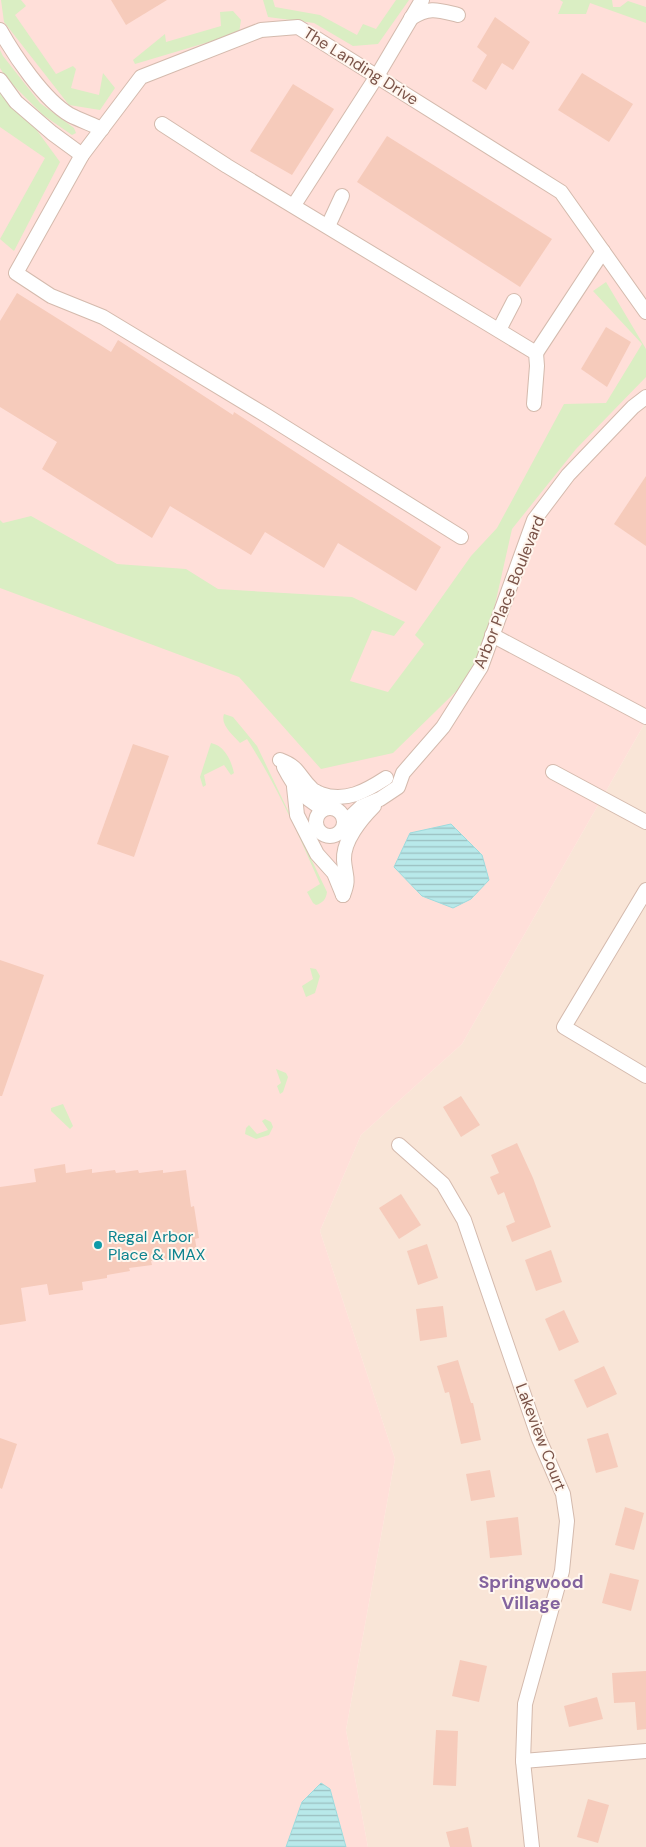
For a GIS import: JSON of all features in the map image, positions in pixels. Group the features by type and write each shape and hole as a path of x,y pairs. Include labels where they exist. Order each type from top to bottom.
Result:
{"street":[{"path":"294,205 377,76 422,0"},
{"path":"410,18 422,11 433,9 458,15 443,0"},
{"name":"The Landing Drive","path":"461,537 268,416 111,322 51,296 16,274 82,155 141,77 261,30 298,27 561,192 646,312"},
{"path":"0,30 13,54 45,93 68,114 102,129"},
{"path":"0,80 16,102 52,133 82,155"},
{"path":"162,124 227,166 536,353"},
{"path":"328,226 342,196"},
{"path":"534,404 537,366 536,353 603,251"},
{"path":"499,330 514,302"},
{"name":"Arbor Place Boulevard","path":"341,829 361,808 380,799 398,786 403,773 443,727 480,667 534,520 568,475 632,407 646,397"},
{"path":"492,635 646,717"},
{"path":"341,829 330,837 322,834 317,829 319,815 306,798 294,787 282,764 293,765 312,790 331,798 348,796 367,790 386,778 403,773"},
{"path":"554,772 646,822"},
{"path":"338,810 374,792 386,778"},
{"path":"294,787 297,815 317,854 334,873 343,895 347,884 344,858 352,833 380,799"},
{"path":"297,815 319,815 331,808 338,810 343,815 334,873"},
{"path":"317,854 322,834"},
{"path":"646,890 564,1027 646,1076"},
{"name":"Lakeview Court","path":"399,1145 443,1184 464,1220 539,1438 564,1494 567,1521 562,1571 525,1704 523,1761 532,1847"},
{"path":"523,1761 646,1751"}],"shaded area":[{"path":"0,0 646,0 646,721 462,1044 361,1135 320,1231 395,1459 346,1730 368,1847 0,1847"},
{"path":"646,721 646,1847 368,1847 346,1730 395,1459 320,1231 361,1135 462,1044"}],"green space":[{"path":"1,0 21,0 26,6 15,15 56,74 73,66 76,69 71,88 99,95 103,73 115,88 100,110 69,105 4,22"},
{"path":"263,0 273,0 275,7 320,15 357,35 363,24 376,29 396,0 409,0 378,44 353,46 314,23 268,17"},
{"path":"560,0 612,0 613,7 620,7 628,1 646,7 646,23 590,3 586,14 558,14 563,2"},
{"path":"233,11 241,20 239,33 135,64 133,60 165,34 166,42 221,26 220,12"},
{"path":"0,50 40,103 74,128 76,133 72,135 43,115 7,79 0,68"},
{"path":"0,80 60,162 14,251 0,239 45,158 0,127"},
{"path":"606,282 646,349 646,377 576,449 512,529 481,667 393,753 321,769 239,677 0,588 0,520 3,523 31,516 117,564 186,569 218,589 352,597 405,622 394,636 372,630 350,681 388,692 424,644 415,635 471,556 497,528 564,404 606,403 642,344 593,291"},
{"path":"224,714 233,717 257,746 327,892 325,899 321,903 316,905 313,903 307,892 320,884 277,792 247,739 240,743 225,726"},
{"path":"211,743 224,750 234,773 231,775 224,765 204,775 206,785 203,787 200,777"},
{"path":"310,968 316,969 320,976 315,993 306,997 302,986 313,979"},
{"path":"276,1069 286,1073 288,1077 283,1092 280,1094 277,1086 281,1083"},
{"path":"63,1104 73,1126 70,1129 51,1111 51,1108"},
{"path":"265,1119 271,1122 273,1127 269,1135 256,1139 245,1134 246,1128 249,1125 257,1134 268,1130 262,1121"}],"water":[{"path":"451,824 482,855 489,880 471,899 453,908 422,896 394,867 410,833"},
{"path":"321,1783 330,1789 346,1847 286,1847 302,1802"}],"building":[{"path":"111,0 167,0 126,25"},
{"path":"495,17 530,42 513,70 502,63 486,90 472,81 487,55 477,47"},
{"path":"582,73 633,104 609,142 558,110"},
{"path":"293,84 334,109 292,175 250,151"},
{"path":"387,136 552,239 520,287 357,182"},
{"path":"17,293 111,352 118,340 233,415 234,412 441,547 416,591 338,543 324,568 265,532 251,555 170,506 152,538 42,469 57,442 0,407 0,321"},
{"path":"606,327 631,342 607,387 581,369"},
{"path":"646,476 646,546 614,524"},
{"path":"133,744 169,756 134,857 97,844"},
{"path":"0,960 44,975 2,1096 0,1096"},
{"path":"461,1096 480,1125 461,1137 443,1107"},
{"path":"517,1143 533,1178 551,1227 512,1242 506,1226 515,1222 504,1192 498,1195 490,1177 499,1173 491,1155"},
{"name":"Regal Arbor Place & IMAX","path":"65,1164 66,1173 92,1169 92,1173 115,1170 116,1173 138,1170 139,1173 163,1170 163,1173 186,1170 191,1207 194,1206 199,1238 195,1239 197,1251 173,1255 174,1258 151,1261 152,1265 129,1268 130,1271 107,1275 107,1278 82,1282 83,1290 49,1295 47,1284 21,1288 26,1321 0,1325 0,1187 36,1182 34,1169"},
{"path":"401,1194 421,1225 399,1239 379,1208"},
{"path":"427,1244 438,1278 418,1285 407,1251"},
{"path":"551,1250 562,1282 536,1291 525,1260"},
{"path":"443,1306 447,1337 420,1341 416,1309"},
{"path":"564,1310 579,1342 559,1351 545,1319"},
{"path":"458,1360 471,1403 473,1403 481,1440 461,1444 449,1392 445,1393 437,1366"},
{"path":"604,1366 617,1394 587,1408 574,1380"},
{"path":"608,1433 618,1467 596,1473 587,1439"},
{"path":"0,1438 17,1444 2,1489 0,1488"},
{"path":"490,1470 495,1497 471,1501 466,1474"},
{"path":"625,1507 644,1513 634,1550 615,1545"},
{"path":"518,1517 522,1555 490,1558 486,1521"},
{"path":"610,1573 639,1580 631,1611 602,1603"},
{"path":"460,1660 487,1666 479,1702 452,1696"},
{"path":"646,1671 646,1729 637,1730 635,1702 614,1703 612,1673"},
{"path":"597,1697 603,1719 569,1727 564,1706"},
{"path":"436,1730 458,1731 456,1786 433,1785"},
{"path":"588,1799 609,1805 598,1843 577,1837"},
{"path":"468,1827 472,1847 450,1847 446,1832"}],"place":[{"name":"Regal Arbor Place & IMAX","path":"98,1245"}],"district":[{"name":"Springwood Village","path":"531,1592"}]}
